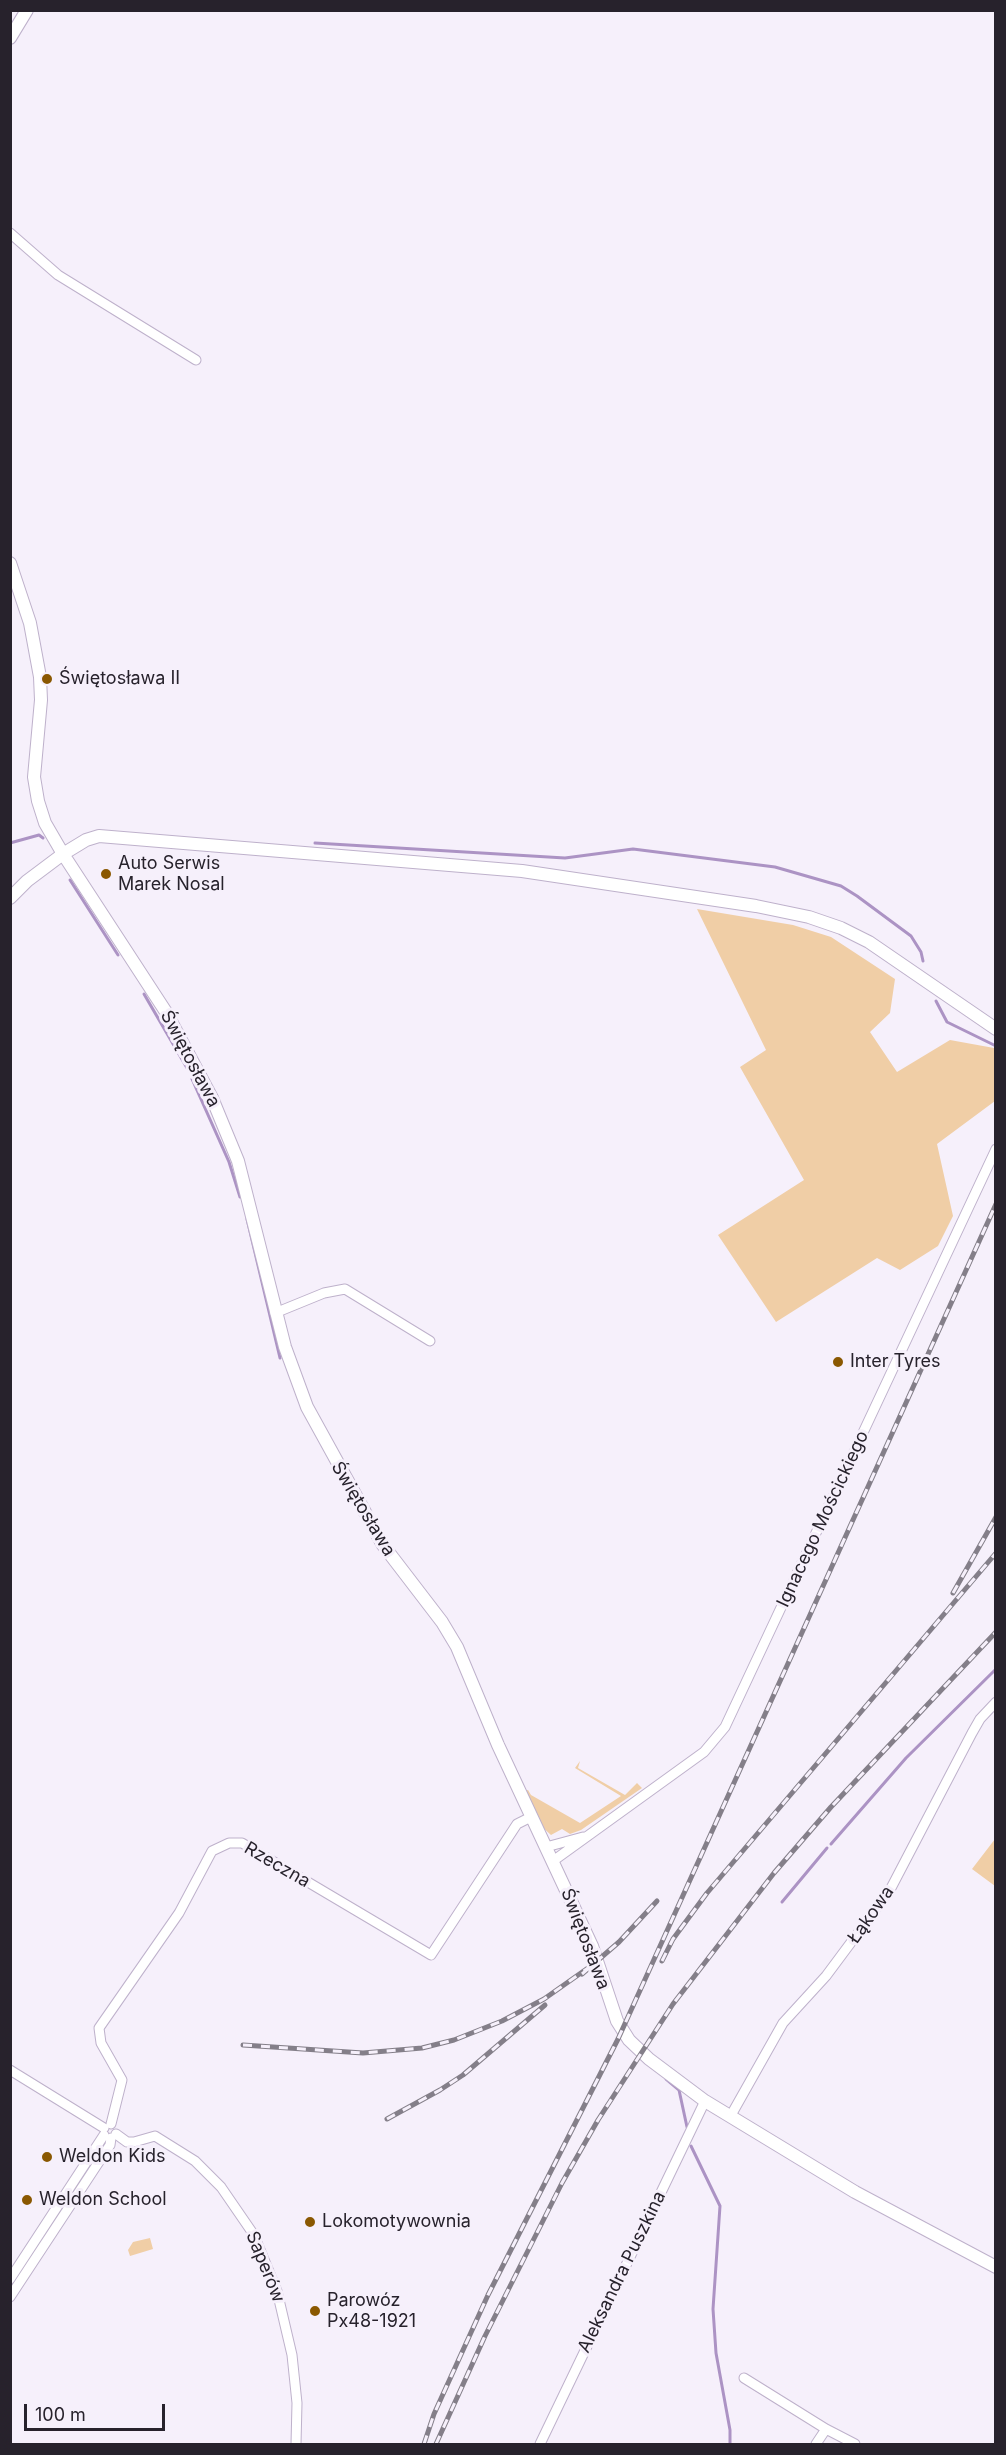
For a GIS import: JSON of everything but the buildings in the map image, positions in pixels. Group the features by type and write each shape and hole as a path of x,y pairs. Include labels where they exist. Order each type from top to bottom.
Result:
{"street":[{"path":"10,38 27,10"},
{"path":"10,233 69,283 196,360"},
{"name":"Świętosława","path":"10,562 30,623 40,677 41,700 34,777 45,823 166,1012 212,1098 232,1145 249,1196 275,1313 291,1367 323,1442 392,1560 452,1637 531,1817 592,1946 610,2007 622,2029 650,2059 730,2117 846,2186 996,2267"},
{"path":"10,898 31,878 63,854 90,838 105,837 287,854 468,865 756,906 809,917 860,938 996,1029"},
{"name":"Ignacego Mościckiego","path":"553,1861 705,1752 725,1727 996,1149"},
{"path":"275,1313 324,1293 345,1289 430,1341"},
{"name":"Łąkowa","path":"730,2117 783,2023 826,1976 890,1890 976,1726 996,1702"},
{"name":"Rzeczna","path":"109,2132 122,2080 101,2043 99,2028 179,1913 212,1851 230,1843 242,1843 431,1955 517,1824 531,1817"},
{"name":"Ignacego Mościckiego","path":"546,1847 585,1837"},
{"name":"Saperów","path":"10,2070 127,2142 155,2136 195,2161 221,2187 254,2235 277,2291 292,2355 297,2403 296,2445"},
{"name":"Aleksandra Puszkina","path":"540,2445 705,2101"},
{"path":"10,2279 109,2132"},
{"path":"10,2296 110,2145 109,2132"},
{"path":"744,2378 855,2445"},
{"path":"816,2445 826,2429"}],"shaded area":[{"path":"697,909 793,925 831,937 895,979 890,1013 870,1032 897,1072 950,1040 994,1048 995,1051 995,1101 937,1144 953,1216 938,1246 900,1270 877,1258 776,1322 718,1235 804,1180 740,1067 766,1050"},
{"path":"580,1761 578,1768 625,1795 637,1783 642,1788 581,1830 570,1834 562,1829 551,1835 540,1825 524,1791 528,1790 531,1795 580,1823 621,1796 575,1768"},
{"path":"996,1840 995,1886 972,1869"},
{"path":"150,2238 153,2249 130,2256 128,2250 133,2242"}],"waterway":[{"path":"10,843 39,835 43,838"},
{"path":"315,843 565,858 633,849 775,867 841,886 857,896 911,936 921,952 923,961"},
{"path":"70,880 118,955"},
{"path":"144,994 187,1068"},
{"path":"936,1001 947,1022 996,1046"},
{"path":"192,1079 229,1162 240,1197"},
{"path":"247,1219 280,1358"},
{"path":"831,1844 906,1758 996,1669"},
{"path":"782,1902 827,1848"},
{"path":"666,2079 679,2090 687,2127"},
{"path":"691,2146 720,2206 713,2309 716,2353 730,2430 730,2444"}],"railway":[{"path":"424,2444 434,2414 488,2295 618,2039 996,1204"},
{"path":"953,1593 996,1517"},
{"path":"662,1961 673,1939 707,1893 996,1553"},
{"path":"436,2444 485,2336 562,2183 598,2120 673,2004 774,1873 831,1807 996,1632"},
{"path":"582,1974 619,1942 657,1901"},
{"path":"243,2045 363,2053 422,2048 454,2040 502,2021 544,1999 588,1968"},
{"path":"387,2119 463,2075 545,2005"}],"place":[{"name":"Świętosława II","path":"47,679"},
{"name":"Auto Serwis Marek Nosal","path":"106,874"},
{"name":"Inter Tyres","path":"838,1362"},
{"name":"Weldon Kids","path":"47,2157"},
{"name":"Weldon School","path":"27,2200"},
{"name":"Lokomotywownia","path":"310,2222"},
{"name":"Parowóz Px48-1921","path":"315,2311"}]}
